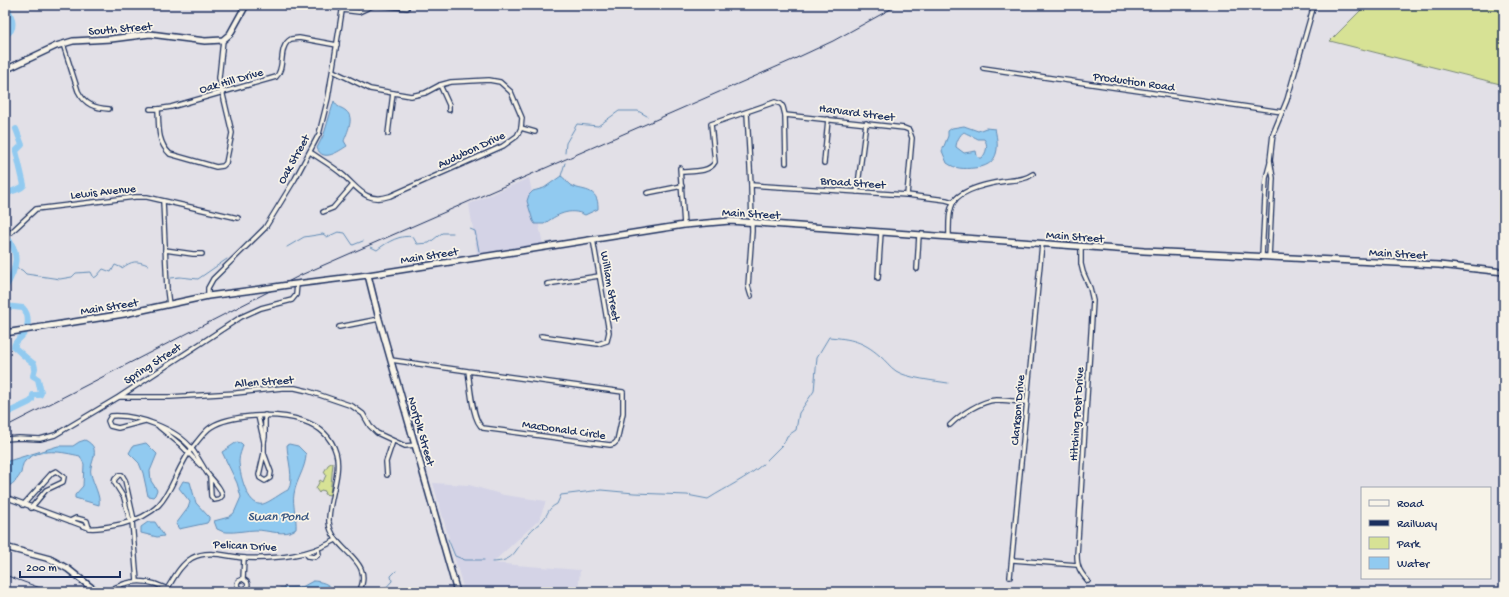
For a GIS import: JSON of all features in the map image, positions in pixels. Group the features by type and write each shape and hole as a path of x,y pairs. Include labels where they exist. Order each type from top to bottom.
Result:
{"main road":[{"path":"222,40 230,34 246,5"},
{"name":"South Street","path":"5,70 73,41 111,39 150,34 205,41 222,40"},
{"name":"Main Street","path":"5,333 124,314 208,296 368,275 684,225 713,222 752,222 1144,251 1439,265 1504,272"},
{"name":"Norfolk Street","path":"368,275 379,319 458,592"},
{"path":"5,547 50,559 68,569 97,592"}],"street":[{"name":"Oak Street","path":"208,296 208,288 212,279 265,228 319,134 324,119 333,71 343,5"},
{"path":"342,10 359,12 374,5"},
{"path":"378,5 407,8"},
{"path":"1262,256 1266,178 1270,163 1273,134 1287,100 1314,5"},
{"name":"Oak Hill Drive","path":"150,109 158,110 222,94 270,80 278,76 284,46 290,39 299,38 337,45"},
{"path":"158,110 160,138 165,150 170,154 176,157 219,167 226,163 232,133 219,78 222,40"},
{"path":"63,44 78,91 82,98 93,107 110,109"},
{"name":"Production Road","path":"983,68 1282,112"},
{"name":"Audubon Drive","path":"310,152 342,174 363,194 371,198 382,198 390,196 503,146 516,138 521,128 522,118 512,94 500,82 489,80 454,81 440,85 419,95 411,96 370,90 333,71"},
{"path":"440,85 449,105 449,110"},
{"path":"388,134 393,93"},
{"path":"684,225 681,170 706,169 713,166 715,162 711,124 779,102 783,107 785,115 786,163"},
{"path":"747,112 752,222 748,286 751,296"},
{"name":"Harvard Street","path":"785,115 866,123 909,130 912,138 907,195"},
{"path":"824,163 828,119"},
{"path":"857,192 866,123"},
{"path":"521,128 535,132"},
{"path":"1269,257 1273,178 1270,163"},
{"path":"949,237 950,211 953,202 959,196 973,189 996,183 1023,179 1032,174"},
{"path":"324,212 333,208 353,185"},
{"name":"Broad Street","path":"751,185 907,195 953,202"},
{"path":"647,193 682,186"},
{"name":"Lewis Avenue","path":"6,239 36,209 135,197 147,197 238,218"},
{"path":"163,201 169,305"},
{"path":"878,278 881,232"},
{"path":"917,269 919,235"},
{"name":"William Street","path":"541,336 595,344 606,342 609,338 593,239"},
{"name":"Clarkson Drive","path":"1010,577 1013,560 1042,244"},
{"name":"Hitching Post Drive","path":"1077,565 1093,301 1081,264 1081,247"},
{"path":"165,250 202,254"},
{"path":"548,284 599,276"},
{"name":"Spring Street","path":"5,439 40,439 50,437 119,396 241,317 261,308 292,300 296,295 297,284"},
{"path":"339,327 379,319"},
{"name":"MacDonald Circle","path":"391,360 623,392 623,414 617,441 610,445 483,428 476,419 468,371"},
{"name":"Allen Street","path":"119,396 170,397 295,388 352,406 363,414 372,429 405,446 416,445"},
{"path":"950,425 957,418 986,402 997,400 1027,402"},
{"path":"264,453 271,472 270,478 265,481 260,478 259,474 264,453 265,415"},
{"path":"5,498 89,528 101,528 132,521 150,512 162,502 169,492 189,452 208,430 216,424 228,420 265,415 290,417 303,420 320,430 332,443 337,454 329,517 330,526 336,540 354,557 361,568 363,575 359,592"},
{"path":"145,421 118,428 110,426 108,421 110,417 114,416 145,421 169,430 192,449 222,493 221,498 214,500 211,496 210,477"},
{"path":"258,416 264,442"},
{"path":"157,425 189,452 205,470"},
{"path":"387,476 386,462 394,441"},
{"path":"23,505 52,472 56,471 61,473 64,477 64,482 46,490 31,508"},
{"path":"126,497 114,482 119,475 124,477 126,497 132,521 137,581"},
{"name":"Pelican Drive","path":"167,589 183,565 194,557 209,554 244,558 270,558 306,553 336,540"},
{"path":"306,553 311,558 315,557 319,554 318,549"},
{"path":"243,579 244,558"},
{"path":"1013,560 1077,565 1088,581"},
{"path":"108,592 121,584 137,581 154,583 171,592"}],"shaded area":[{"path":"529,178 543,244 477,254 469,204"},
{"path":"433,483 469,485 504,495 546,501 539,520 492,563 580,570 578,592 497,592 481,587 463,587"}],"green space":[{"path":"1366,5 1504,5 1504,85 1330,41"},
{"path":"331,463 333,463 330,495 324,494 325,491 321,490 319,493 316,489 320,480 323,482 326,475 324,472"}],"water":[{"path":"334,101 335,104 349,114 350,117 350,125 344,141 347,146 340,151 323,155 317,148 324,134"},
{"path":"964,126 978,131 986,128 995,129 997,137 997,150 993,160 982,167 970,168 956,167 947,163 942,151 948,136 948,131 952,128","holes":["964,132 986,141 985,154 982,158 977,156 976,151 964,153 956,147 960,136"]},
{"path":"561,176 570,185 592,193 598,202 598,209 585,215 574,212 563,213 544,224 535,224 527,201 529,195 533,191 544,188"},
{"path":"85,440 93,446 94,449 91,471 99,498 99,505 75,498 75,495 83,486 84,464 80,456 73,454 44,452 37,454 24,462 21,473 16,480 12,484 5,487 5,462 58,446 73,446"},
{"name":"Swan Pond","path":"237,442 243,445 239,457 242,480 248,495 257,504 266,503 288,490 291,475 287,445 298,446 306,454 306,459 294,494 296,529 287,533 282,533 256,530 226,532 217,529 214,521 229,517 234,513 241,497 237,483 222,452"},
{"path":"146,443 157,454 150,471 151,481 157,490 153,497 148,496 143,473 139,463 129,453 133,446"},
{"path":"183,481 190,482 196,503 209,517 207,523 179,529 176,524 188,508 190,502 179,488"},
{"path":"148,522 155,522 164,536 157,537 141,533 141,527"},
{"path":"313,581 322,582 332,588 332,592 275,592 280,588 302,587"}],"waterway":[{"path":"5,35 9,33 12,27 12,20 8,9 9,5"},
{"path":"565,153 566,143 577,124 598,126 619,111 638,111 647,116"},
{"path":"5,196 24,185 16,151 22,145 16,129"},
{"path":"561,176 565,163"},
{"path":"470,229 475,231 479,251"},
{"path":"287,247 304,237 323,234 327,237 338,232 345,233 353,245 363,241"},
{"path":"371,247 377,250 385,244 408,236 413,237 417,244 429,243 442,233 453,233"},
{"path":"5,235 13,248 16,261 12,274 5,288"},
{"path":"171,278 180,277 198,279 227,259"},
{"path":"14,268 22,270 26,274 60,279 72,277 76,273 91,272 94,278 103,269 111,272 115,265 122,268 131,263 137,262 148,265"},
{"path":"5,306 23,308 27,314 28,322 26,330 16,342 14,347 34,364 35,368 33,376 38,379 41,393 40,395 33,395 30,402 5,414"},
{"path":"767,460 784,443 787,436 796,430 799,413 814,391 817,357 829,337 850,340 862,344 874,351 894,369 907,376 948,383"},
{"path":"492,562 506,560 511,557 524,539 543,520 548,511 557,504 561,495 601,490 687,495 708,499 744,478 763,464"},
{"path":"448,539 455,556 465,560 484,560"},
{"path":"382,592 392,581 391,576 396,571"}],"railway":[{"path":"5,427 301,275 790,61 833,41 898,5"},
{"path":"5,575 51,592"}]}
